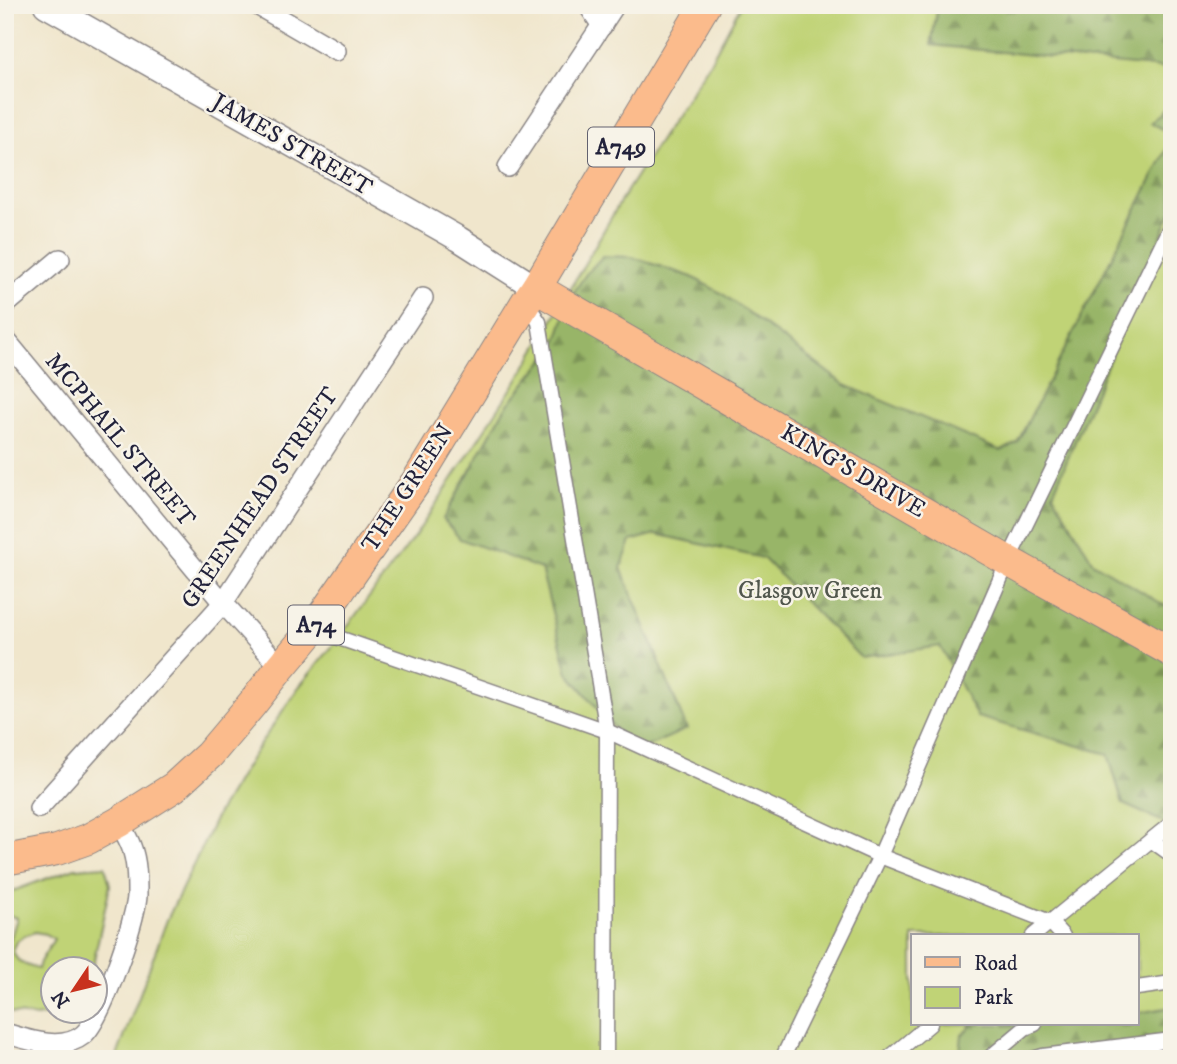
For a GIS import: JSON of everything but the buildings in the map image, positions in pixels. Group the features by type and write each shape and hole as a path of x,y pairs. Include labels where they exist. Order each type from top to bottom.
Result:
{"main road":[{"name":"THE GREEN","path":"5,860 57,850 88,839 119,822 174,787 209,755 252,704 313,629 416,482 705,5"},
{"name":"KING'S DRIVE","path":"531,295 1172,652"}],"street":[{"name":"JAMES STREET","path":"46,5 459,239 531,295"},
{"path":"257,5 336,51"},
{"path":"588,5 602,26"},
{"path":"508,167 615,5"},
{"path":"782,1059 880,856 1008,561 1172,223"},
{"path":"5,305 60,259"},
{"path":"531,295 538,322 607,731 606,1059"},
{"name":"GREENHEAD STREET","path":"39,808 223,603 423,298"},
{"name":"MCPHAIL STREET","path":"5,339 223,603 281,667"},
{"path":"313,629 607,731 880,856 1050,922 1061,934"},
{"path":"5,1033 25,1039 62,1044 82,1036 93,1024 103,1004 135,912 137,898 132,847 119,822"},
{"path":"1035,934 1172,823"},
{"path":"1151,840 1172,855"},
{"path":"1138,988 1172,984"},
{"path":"888,1059 928,1026"},
{"path":"988,1059 1030,1026"},
{"path":"1033,1059 1172,1040"}],"green space":[{"name":"Glasgow Green","path":"741,5 1172,5 1172,1059 116,1059 167,920 218,813 298,688 417,533 523,371 623,197 709,64"},
{"path":"938,5 1172,5 1172,69 931,45"},
{"path":"1172,102 1172,134 1150,123"},
{"path":"1172,139 1172,210 1053,494 1093,562 1172,610 1172,826 1123,804 1108,754 977,717 940,646 861,658 763,558 656,534 631,541 621,568 687,729 635,752 568,673 541,569 460,539 443,519 505,408 555,346 572,295 586,274 603,256 632,257 692,277 723,294 845,385 1001,451 1017,443"},
{"path":"105,866 110,885 95,956 44,956 54,939 35,932 14,945 17,959 38,969 38,1017 5,1012 5,939 10,940 17,918 5,914 10,892 75,868"},
{"path":"1172,1007 1172,1059 959,1059 962,1035 970,1026 1138,1026 1138,1013"}]}
